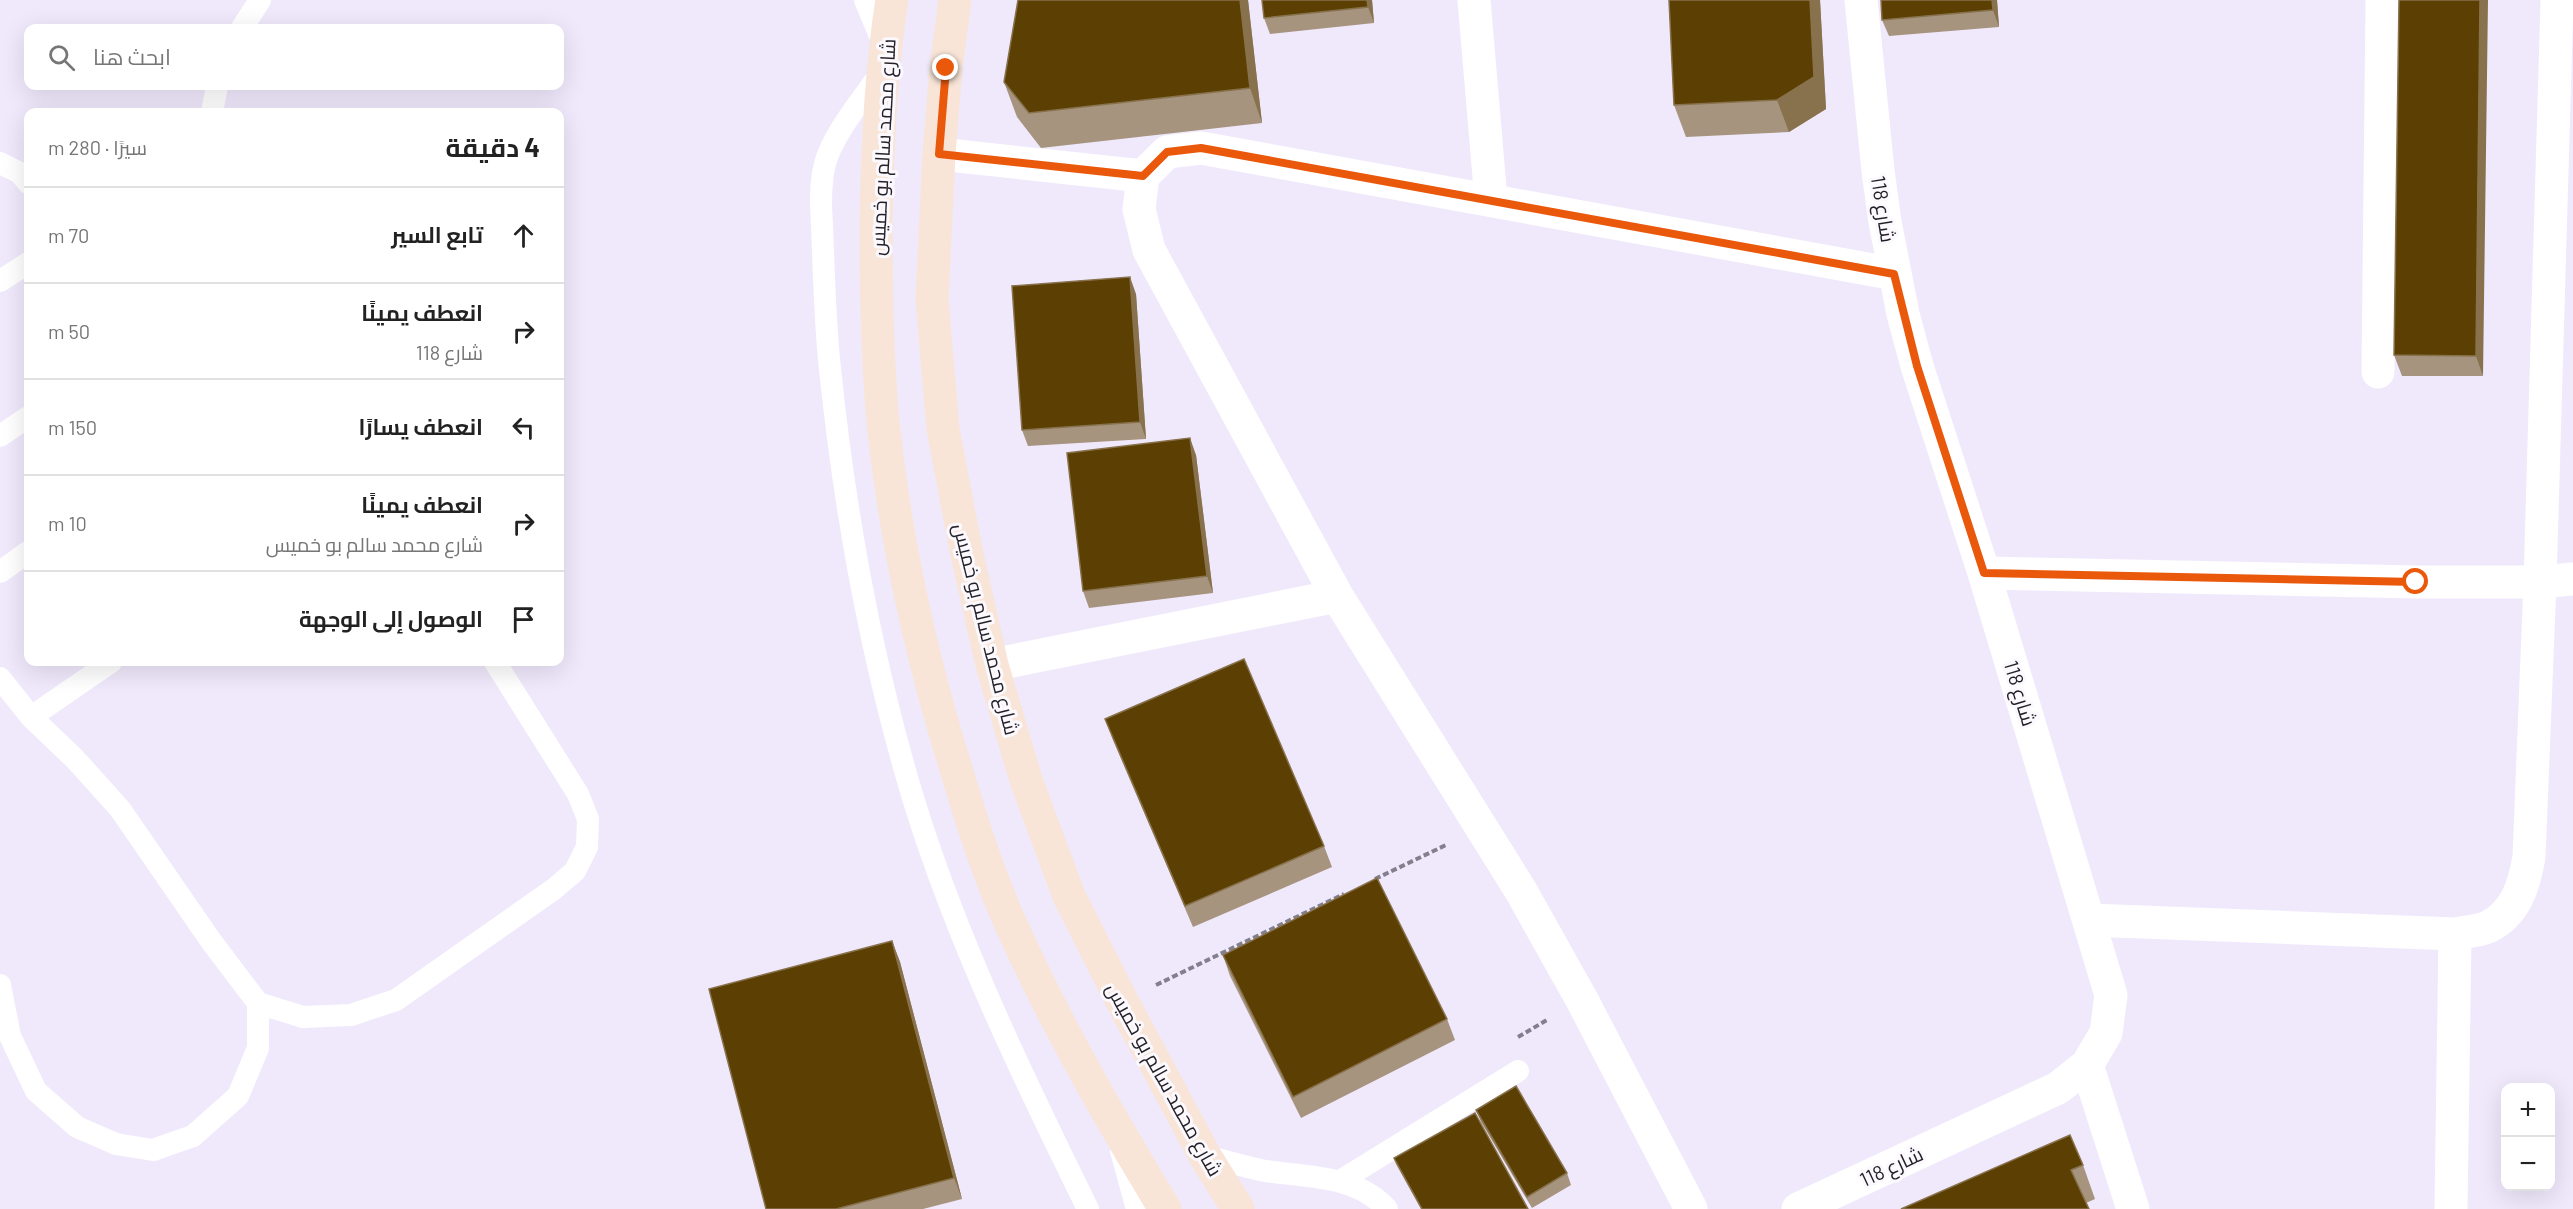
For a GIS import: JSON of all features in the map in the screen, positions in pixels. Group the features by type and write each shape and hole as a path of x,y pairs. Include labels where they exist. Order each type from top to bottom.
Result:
{"main road":[{"name":"شارع محمد سالم بو خميس","path":"892,0 884,58 876,177 876,300 884,432 904,565 932,690 969,816 1008,916 1070,1045 1165,1209"},
{"name":"شارع محمد سالم بو خميس","path":"955,0 946,68 939,154 932,299 944,429 966,550 992,665 1027,783 1069,896 1205,1156 1238,1209"}],"street":[{"path":"1474,0 1491,200"},
{"name":"شارع 118","path":"1798,1209 2058,1088 2087,1065 2106,1033 2111,995 1984,573 1917,366 1894,274 1878,171 1861,0"},
{"path":"2378,372 2382,0"},
{"path":"2089,920 2455,934 2487,927 2512,908 2524,884 2529,857 2540,582 2557,0"},
{"path":"1691,1209 1582,1000 1482,828 1337,596 1149,250 1139,209 1143,176 1167,152 1201,148 1894,274"},
{"path":"939,154 1143,176"},
{"path":"1984,573 2416,582 2540,582 2573,579"},
{"path":"992,665 1337,596"},
{"path":"2451,1209 2455,934"},
{"path":"2087,1065 2133,1209"}],"lane":[{"path":"245,24 260,0"},
{"path":"865,0 884,58 833,142 825,162 820,206 830,367 847,512 875,656 917,809 962,936 1020,1071 1088,1209"},
{"path":"213,108 216,90"},
{"path":"0,163 20,173 24,178"},
{"path":"0,281 24,266"},
{"path":"0,436 24,420"},
{"path":"0,572 24,555"},
{"path":"31,717 105,666"},
{"path":"0,678 31,717 75,759 120,808 211,940 258,1003 303,1017 351,1015 396,1000 575,871 586,847 588,819 578,794 498,666"},
{"path":"0,985 10,1036 36,1091 77,1127 116,1144 153,1150 194,1136 238,1095 258,1048 258,1003"},
{"path":"1340,1181 1518,1071"},
{"path":"1115,1126 1137,1209"},
{"path":"1205,1156 1262,1170 1340,1181 1363,1190 1388,1209"}],"path":[{"path":"1366,884 1482,828"},
{"path":"1122,1001 1344,894"}],"building":[{"path":"1018,0 1240,0 1250,88 1029,113 1004,82"},
{"path":"1262,0 1367,0 1368,7 1264,18"},
{"path":"1669,0 1810,0 1814,77 1777,100 1674,105"},
{"path":"1881,0 1992,0 1993,10 1882,20"},
{"path":"2399,0 2480,0 2476,356 2394,355"},
{"path":"1130,277 1140,422 1022,430 1012,286"},
{"path":"1190,438 1207,576 1083,591 1067,453"},
{"path":"1244,659 1324,846 1185,906 1105,719"},
{"path":"1377,878 1447,1019 1293,1097 1223,955"},
{"path":"892,941 954,1178 836,1209 766,1209 709,989"},
{"path":"1516,1086 1567,1173 1527,1197 1476,1110"},
{"path":"1475,1113 1528,1209 1422,1209 1394,1158"},
{"path":"2070,1135 2083,1165 2071,1170 2089,1209 1901,1209"}],"route":[{"path":"946,68 939,154 1143,176 1167,152 1201,148 1894,274 1917,366 1984,573 2416,582"}]}
